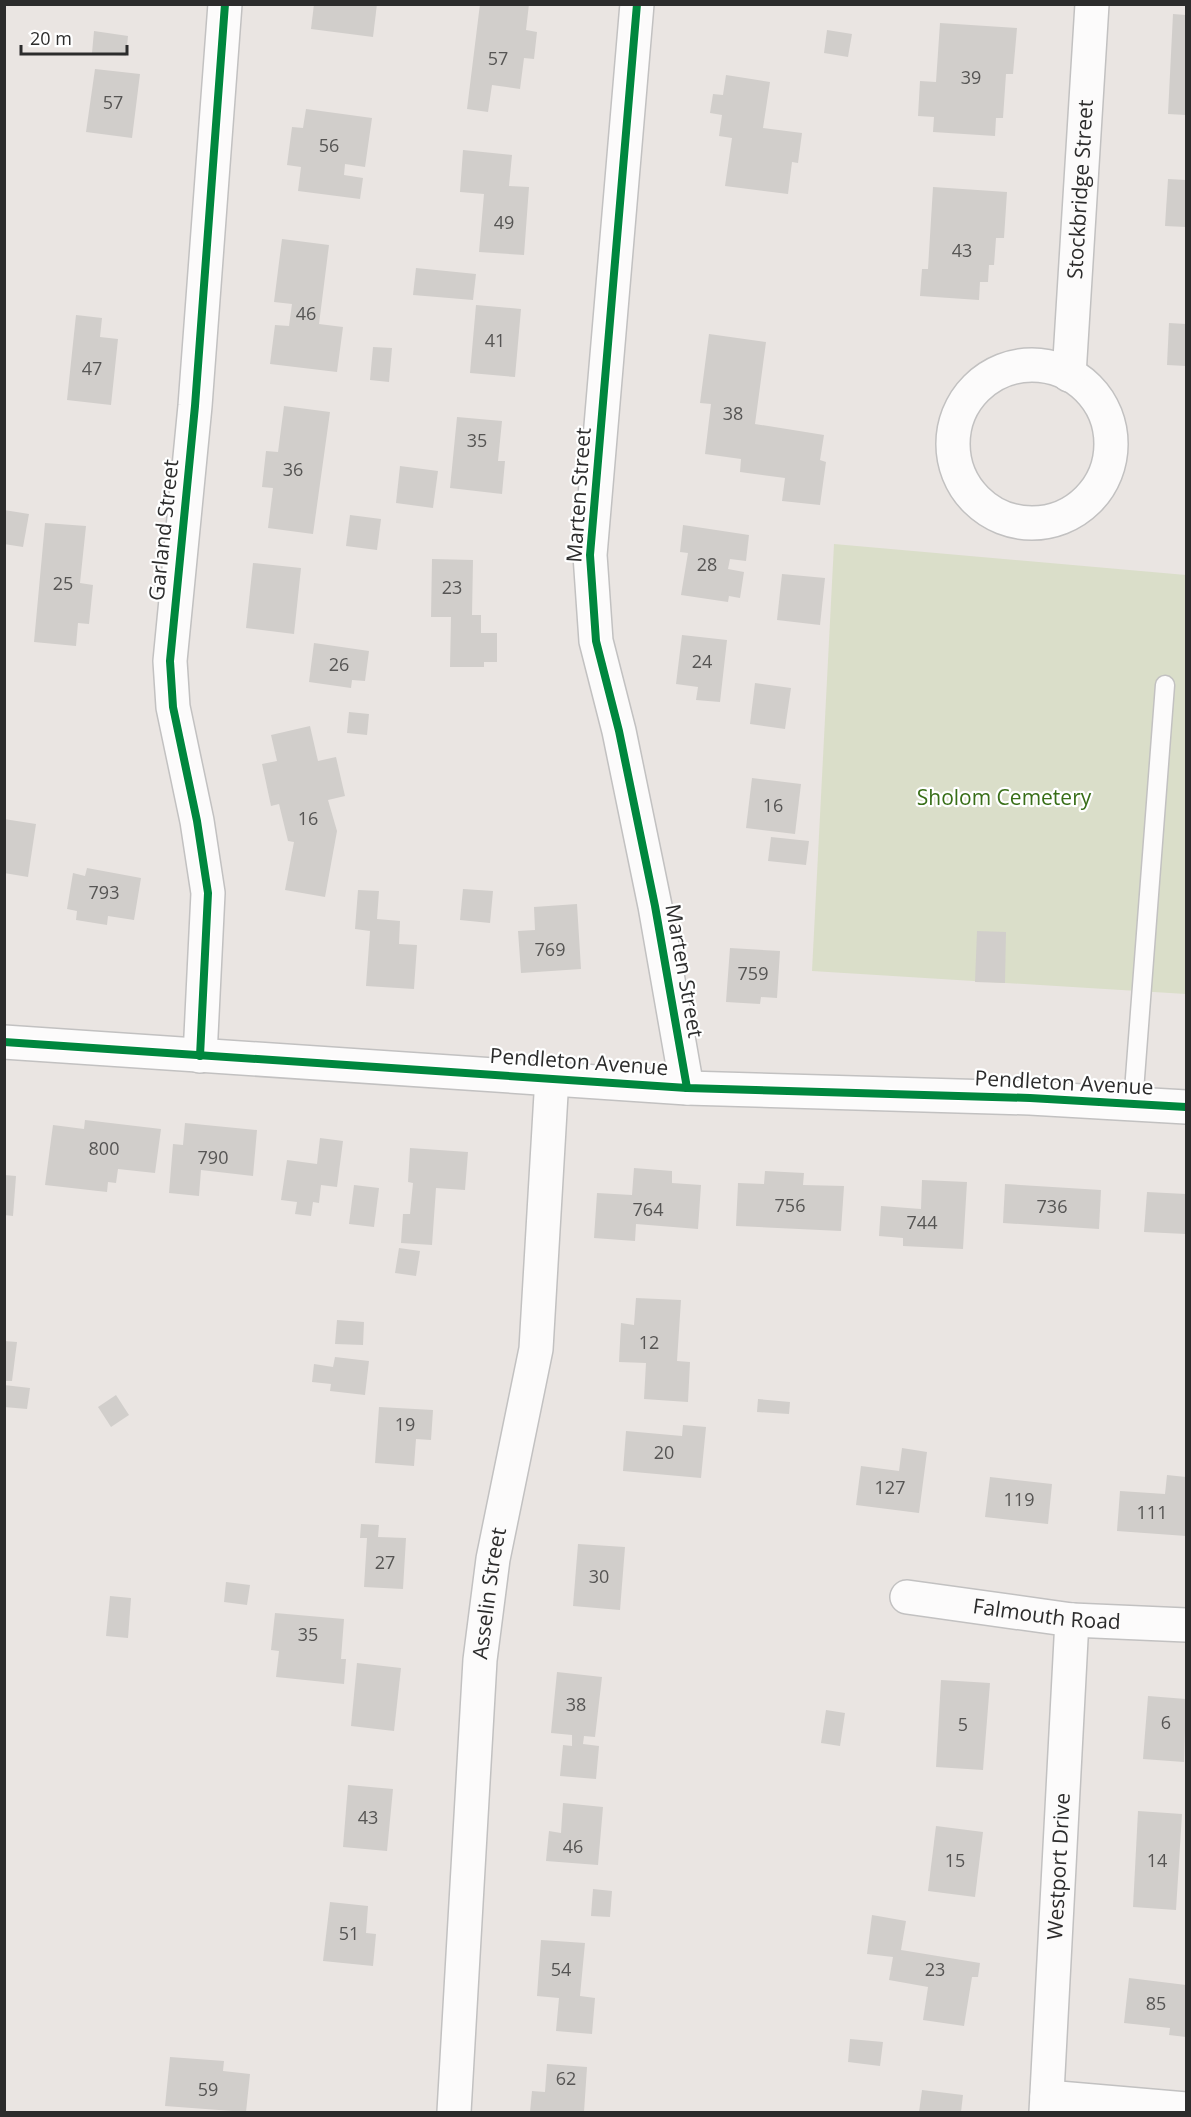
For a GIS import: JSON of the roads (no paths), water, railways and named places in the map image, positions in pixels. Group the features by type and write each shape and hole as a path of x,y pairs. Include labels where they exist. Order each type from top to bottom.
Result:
{"street":[{"name":"Garland Street","path":"200,1056 208,893 197,821 173,707 170,661 195,406 225,4"},
{"name":"Marten Street","path":"637,4 590,555 596,641 619,731 655,906 687,1088"},
{"name":"Stockbridge Street","path":"1069,375 1092,4"},
{"path":"1031,365 1056,369 1069,375 1080,381 1099,401 1110,426 1111,453 1103,479 1087,501 1065,517 1038,524 1011,521 988,511 965,486 957,471 952,447 955,422 966,399 984,381 1006,369 1031,365"},
{"name":"Pendleton Avenue","path":"4,1042 552,1077 687,1088 1186,1107"},
{"name":"Asselin Street","path":"454,2112 480,1660 493,1559 536,1349 552,1077"},
{"name":"Falmouth Road","path":"907,1597 1072,1620 1186,1625"},
{"name":"Westport Drive","path":"1046,2105 1072,1620"},
{"path":"1046,2105 1186,2109"}],"lane":[{"path":"1133,1104 1165,685"}],"park label":[{"name":"Sholom Cemetery","path":"1004,798"}]}
